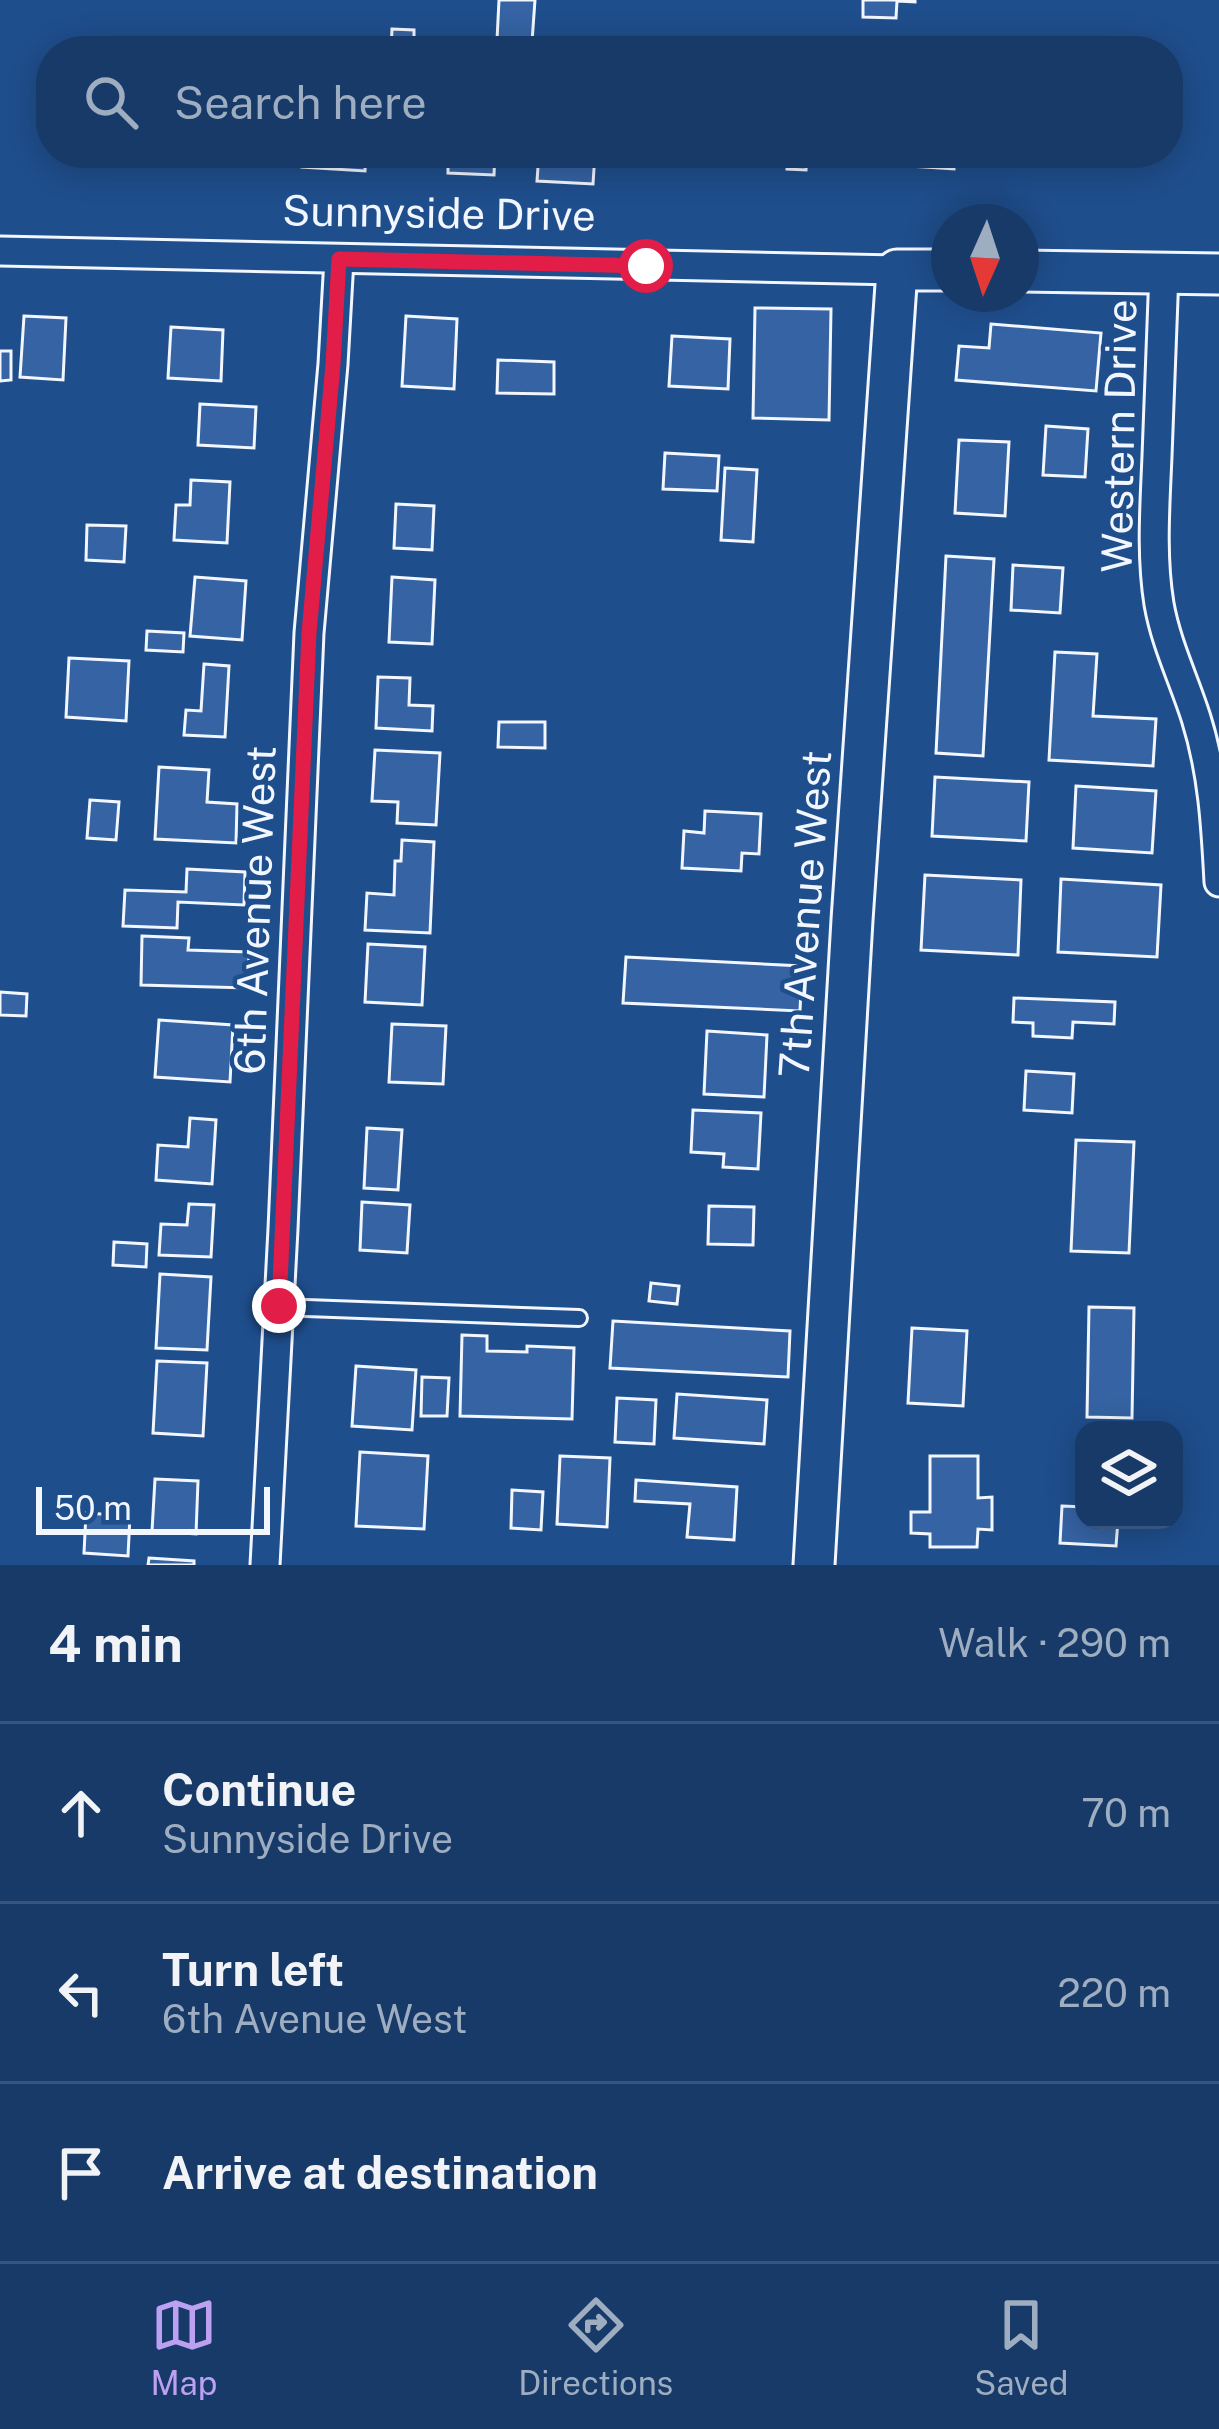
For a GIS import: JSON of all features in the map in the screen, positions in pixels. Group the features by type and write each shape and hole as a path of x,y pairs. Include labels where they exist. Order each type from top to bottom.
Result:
{"street":[{"name":"Sunnyside Drive","path":"0,251 931,270"},
{"name":"6th Avenue West","path":"266,1565 309,633 339,259"},
{"name":"7th Avenue West","path":"814,1565 853,897 897,270"},
{"path":"1039,271 1219,274"},
{"name":"Western Drive","path":"1164,272 1156,581 1175,664 1210,770 1219,882"}],"lane":[{"path":"279,1306 579,1318"}],"building":[{"path":"499,0 535,0 532,36 497,36"},
{"path":"863,0 915,0 915,2 897,1 896,18 863,17"},
{"path":"392,29 414,30 414,36 392,36"},
{"path":"448,168 494,168 494,175 448,173"},
{"path":"538,168 594,168 593,184 537,181"},
{"path":"755,308 831,309 829,420 753,418"},
{"path":"24,316 66,318 63,380 20,377"},
{"path":"406,316 457,319 454,389 402,386"},
{"path":"991,324 1101,333 1096,391 956,380 959,346 989,348"},
{"path":"171,327 223,330 221,381 168,378"},
{"path":"672,336 730,339 728,389 669,386"},
{"path":"0,351 11,351 11,380 0,381"},
{"path":"498,360 554,362 554,394 497,393"},
{"path":"200,404 256,407 254,448 198,445"},
{"path":"1046,426 1088,429 1085,477 1043,475"},
{"path":"959,440 1009,442 1005,516 955,513"},
{"path":"665,453 719,456 717,491 663,489"},
{"path":"725,468 757,470 753,542 721,540"},
{"path":"191,480 230,482 227,543 174,540 176,505 190,505"},
{"path":"396,504 434,506 432,550 394,548"},
{"path":"87,525 126,526 124,562 86,560"},
{"path":"946,556 994,559 983,756 936,753"},
{"path":"1013,565 1063,568 1060,613 1011,610"},
{"path":"195,577 246,581 242,640 190,636"},
{"path":"392,577 435,580 432,644 389,642"},
{"path":"147,631 184,633 183,652 146,650"},
{"path":"1055,652 1097,654 1093,716 1156,719 1153,766 1049,760"},
{"path":"69,658 129,661 126,721 66,717"},
{"path":"204,664 229,666 225,737 184,735 186,710 201,711"},
{"path":"378,677 410,678 409,705 433,706 432,731 376,728"},
{"path":"499,722 545,722 545,748 498,747"},
{"path":"375,750 440,753 436,825 397,823 398,802 372,801"},
{"path":"159,767 209,770 207,802 237,804 236,843 155,839"},
{"path":"935,777 1029,782 1026,841 932,836"},
{"path":"1076,786 1156,791 1152,853 1073,848"},
{"path":"90,800 119,802 116,840 87,838"},
{"path":"705,811 761,814 759,854 742,853 741,871 682,868 684,831 704,833"},
{"path":"402,840 434,842 430,933 365,930 367,893 394,895 395,861 401,861"},
{"path":"187,869 245,872 244,905 178,902 177,928 123,926 125,890 186,892"},
{"path":"925,875 1021,880 1018,955 921,950"},
{"path":"1061,879 1161,885 1157,957 1058,952"},
{"path":"142,936 189,938 188,950 249,952 248,988 141,985"},
{"path":"368,944 425,947 422,1005 365,1002"},
{"path":"626,957 802,966 800,1011 623,1003"},
{"path":"0,992 27,994 26,1016 0,1015"},
{"path":"1014,998 1115,1002 1114,1024 1073,1022 1072,1038 1033,1036 1033,1023 1013,1022"},
{"path":"159,1020 233,1025 230,1082 155,1077"},
{"path":"392,1024 446,1026 443,1084 389,1082"},
{"path":"707,1031 767,1035 764,1097 704,1094"},
{"path":"1026,1071 1074,1074 1072,1113 1024,1110"},
{"path":"693,1110 761,1113 758,1169 723,1167 724,1154 691,1152"},
{"path":"190,1118 216,1120 212,1184 156,1180 158,1145 188,1147"},
{"path":"367,1128 402,1130 398,1190 364,1188"},
{"path":"1076,1140 1134,1142 1129,1253 1071,1251"},
{"path":"362,1202 410,1205 407,1253 360,1250"},
{"path":"189,1204 214,1205 211,1257 159,1255 161,1224 187,1225"},
{"path":"709,1206 754,1207 753,1245 708,1244"},
{"path":"114,1242 147,1244 146,1267 113,1265"},
{"path":"160,1274 211,1277 207,1350 156,1348"},
{"path":"651,1283 679,1286 677,1304 649,1301"},
{"path":"1089,1307 1134,1308 1132,1418 1087,1417"},
{"path":"613,1321 790,1331 788,1377 610,1368"},
{"path":"912,1328 967,1331 963,1406 908,1403"},
{"path":"462,1335 487,1336 487,1351 527,1352 527,1346 574,1348 572,1419 460,1416"},
{"path":"157,1361 207,1363 203,1436 153,1433"},
{"path":"356,1366 416,1370 412,1430 352,1426"},
{"path":"422,1377 449,1378 447,1416 421,1416"},
{"path":"677,1394 767,1400 764,1444 674,1438"},
{"path":"617,1398 656,1400 654,1444 615,1442"},
{"path":"360,1452 428,1456 424,1529 356,1526"},
{"path":"560,1456 610,1458 607,1527 557,1524"},
{"path":"930,1456 978,1456 978,1498 992,1497 992,1530 978,1529 977,1547 930,1547 930,1534 911,1533 911,1512 930,1512"},
{"path":"155,1479 198,1481 196,1534 152,1531"},
{"path":"636,1480 737,1487 734,1540 687,1537 690,1504 635,1501"},
{"path":"512,1490 543,1492 541,1530 511,1528"},
{"path":"1062,1506 1075,1507 1075,1529 1117,1529 1116,1546 1060,1543"},
{"path":"86,1513 130,1516 128,1556 84,1553"},
{"path":"149,1558 194,1561 194,1565 148,1565"}],"route":[{"path":"279,1306 309,633 339,259 646,266"}]}
